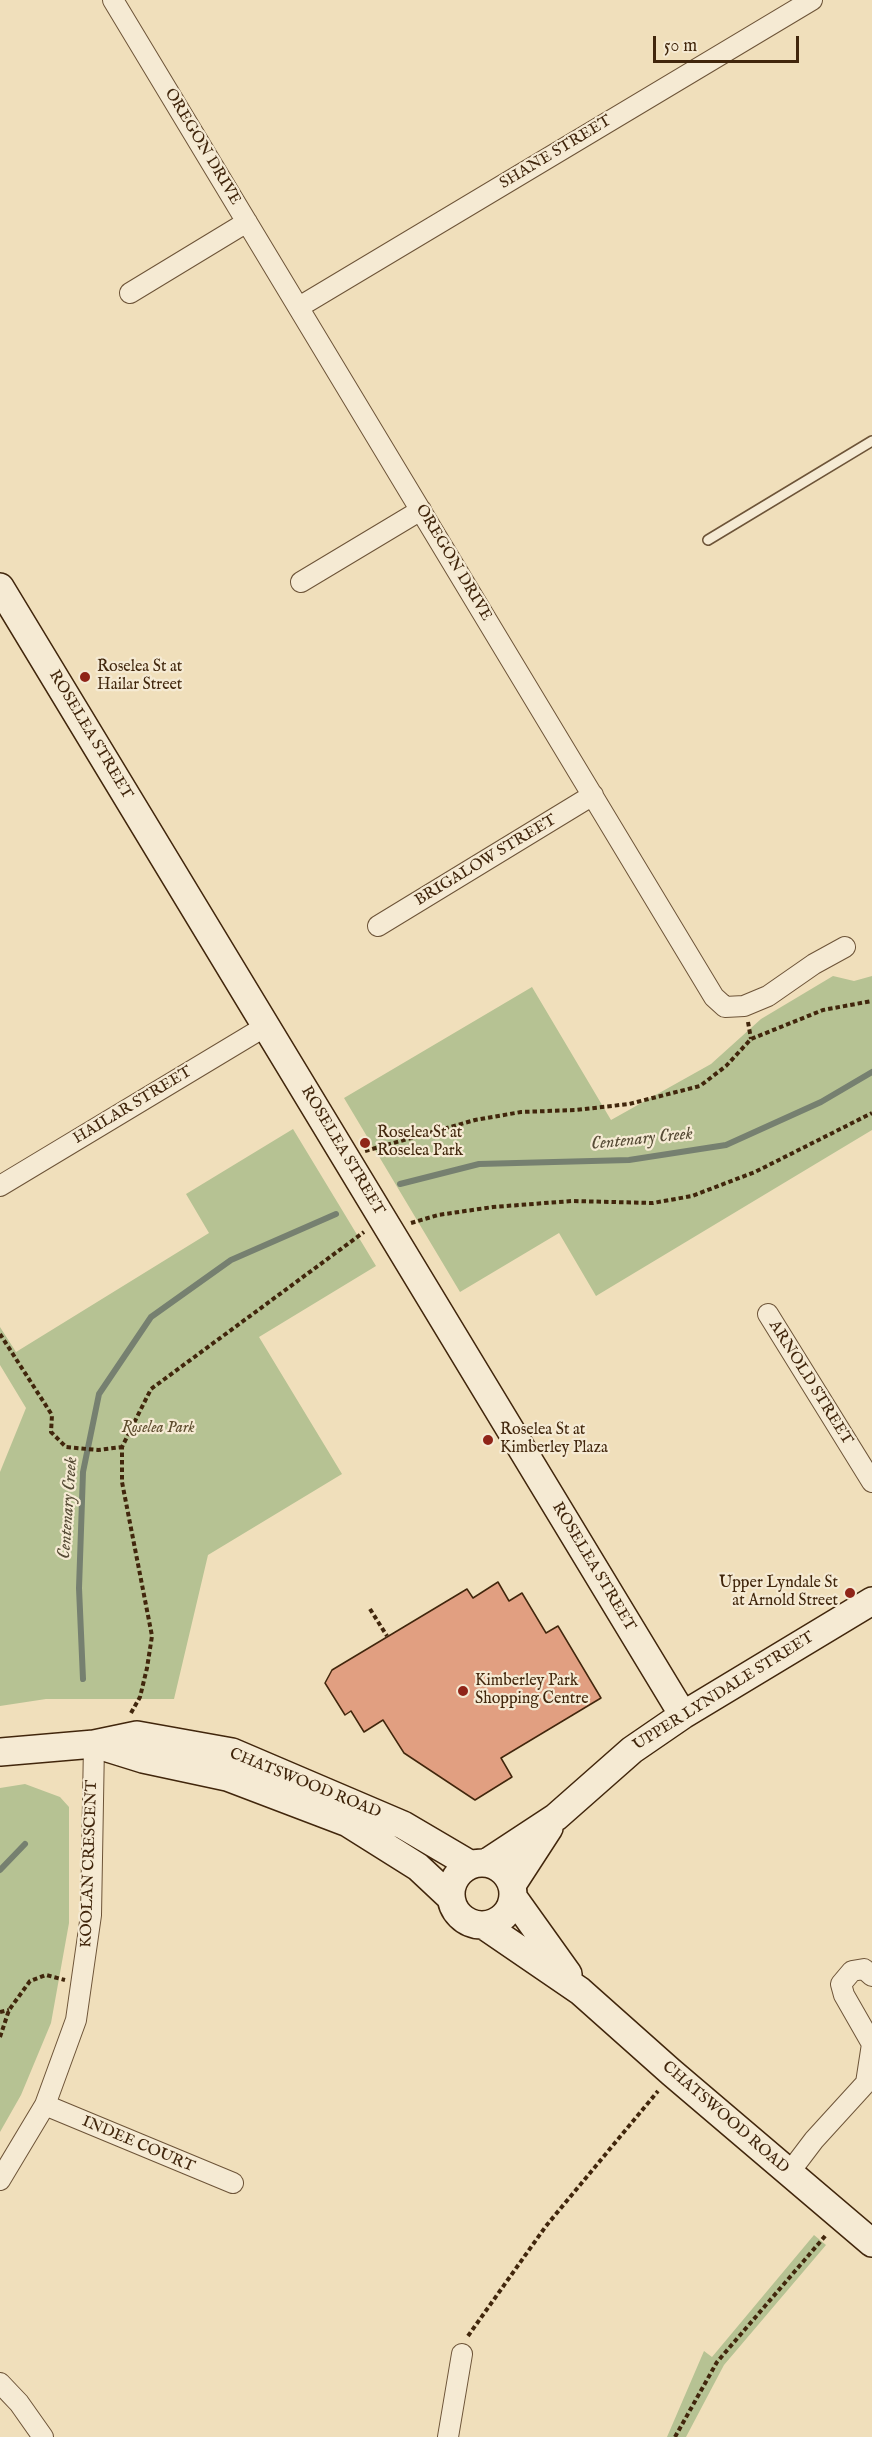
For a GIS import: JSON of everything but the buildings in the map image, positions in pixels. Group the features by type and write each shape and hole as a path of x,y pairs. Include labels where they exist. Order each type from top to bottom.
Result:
{"street":[{"name":"OREGON DRIVE","path":"113,0 714,997 725,1007 744,1006 768,996 814,964 845,947"},
{"name":"SHANE STREET","path":"299,307 812,0"},
{"path":"130,293 247,222"},
{"path":"301,582 421,510"},
{"name":"ROSELEA STREET","path":"0,587 683,1715"},
{"name":"BRIGALOW STREET","path":"378,926 593,795"},
{"name":"HAILAR STREET","path":"0,1186 266,1026"},
{"name":"ARNOLD STREET","path":"768,1314 872,1482"},
{"name":"UPPER LYNDALE STREET","path":"478,1864 556,1817 632,1750 683,1715 872,1601"},
{"name":"CHATSWOOD ROAD","path":"0,1752 94,1744 143,1759 239,1768 403,1825 478,1864"},
{"name":"KOOLAN CRESCENT","path":"0,2180 45,2105 76,2020 83,1984 91,1915 94,1744"},
{"name":"CHATSWOOD ROAD","path":"239,1768 303,1804 363,1831 418,1867 450,1897"},
{"name":"UPPER LYNDALE STREET","path":"512,1891 556,1817"},
{"path":"478,1864 502,1870 512,1891 504,1917 485,1926 465,1922 458,1915 450,1897 455,1877 478,1864"},
{"name":"CHATSWOOD ROAD","path":"512,1891 580,1991"},
{"name":"CHATSWOOD ROAD","path":"485,1926 580,1991 872,2243"},
{"path":"789,2172 869,2081 872,2044 844,1995 842,1984 852,1971 864,1970 872,1976"},
{"name":"INDEE COURT","path":"45,2105 233,2183"},
{"path":"448,2437 462,2354"},
{"path":"0,2383 20,2403 43,2437"}],"lane":[{"path":"708,540 872,441"}],"path":[{"path":"369,1161 364,1151 475,1120 521,1112 576,1110 629,1104 700,1086 726,1066 751,1039 823,1010 872,1001"},
{"path":"407,1225 438,1215 493,1207 572,1201 653,1203 692,1196 755,1172 872,1113"},
{"path":"128,1717 140,1697 152,1636 122,1482 122,1447 151,1389 363,1233"},
{"path":"0,1334 52,1415 51,1432 66,1447 98,1450 122,1447"},
{"path":"370,1608 387,1636"},
{"path":"0,2037 9,2010 30,1981 46,1975 83,1984"},
{"path":"0,2012 9,2010"},
{"path":"462,2354 470,2331 546,2226 657,2091"},
{"path":"675,2437 717,2362 826,2235"}],"green space":[{"path":"833,976 854,981 872,976 872,1130 596,1296 559,1233 460,1292 344,1098 532,987 611,1120 711,1064 761,1019"},
{"name":"Roselea Park","path":"293,1129 376,1266 259,1337 342,1474 208,1555 174,1699 46,1699 0,1706 0,1472 26,1408 0,1365 0,1327 16,1352 209,1233 186,1194"},
{"path":"25,1784 60,1797 69,1807 69,1923 51,2023 21,2095 0,2132 0,1788"},
{"path":"814,2235 826,2245 724,2365 686,2437 667,2437 704,2351 712,2357"}],"waterway":[{"name":"Centenary Creek","path":"400,1184 479,1164 629,1160 726,1145 821,1102 872,1072"},
{"name":"Centenary Creek","path":"83,1679 79,1588 83,1472 99,1394 151,1317 231,1260 336,1214"},
{"name":"Centenary Creek","path":"0,1870 25,1844"}],"place":[{"name":"Roselea St at Hailar Street","path":"85,677"},
{"name":"Roselea St at Roselea Park","path":"365,1143"},
{"name":"Roselea St at Kimberley Plaza","path":"488,1440"},
{"name":"Upper Lyndale St at Arnold Street","path":"850,1593"},
{"name":"Kimberley Park Shopping Centre","path":"463,1691"}]}
